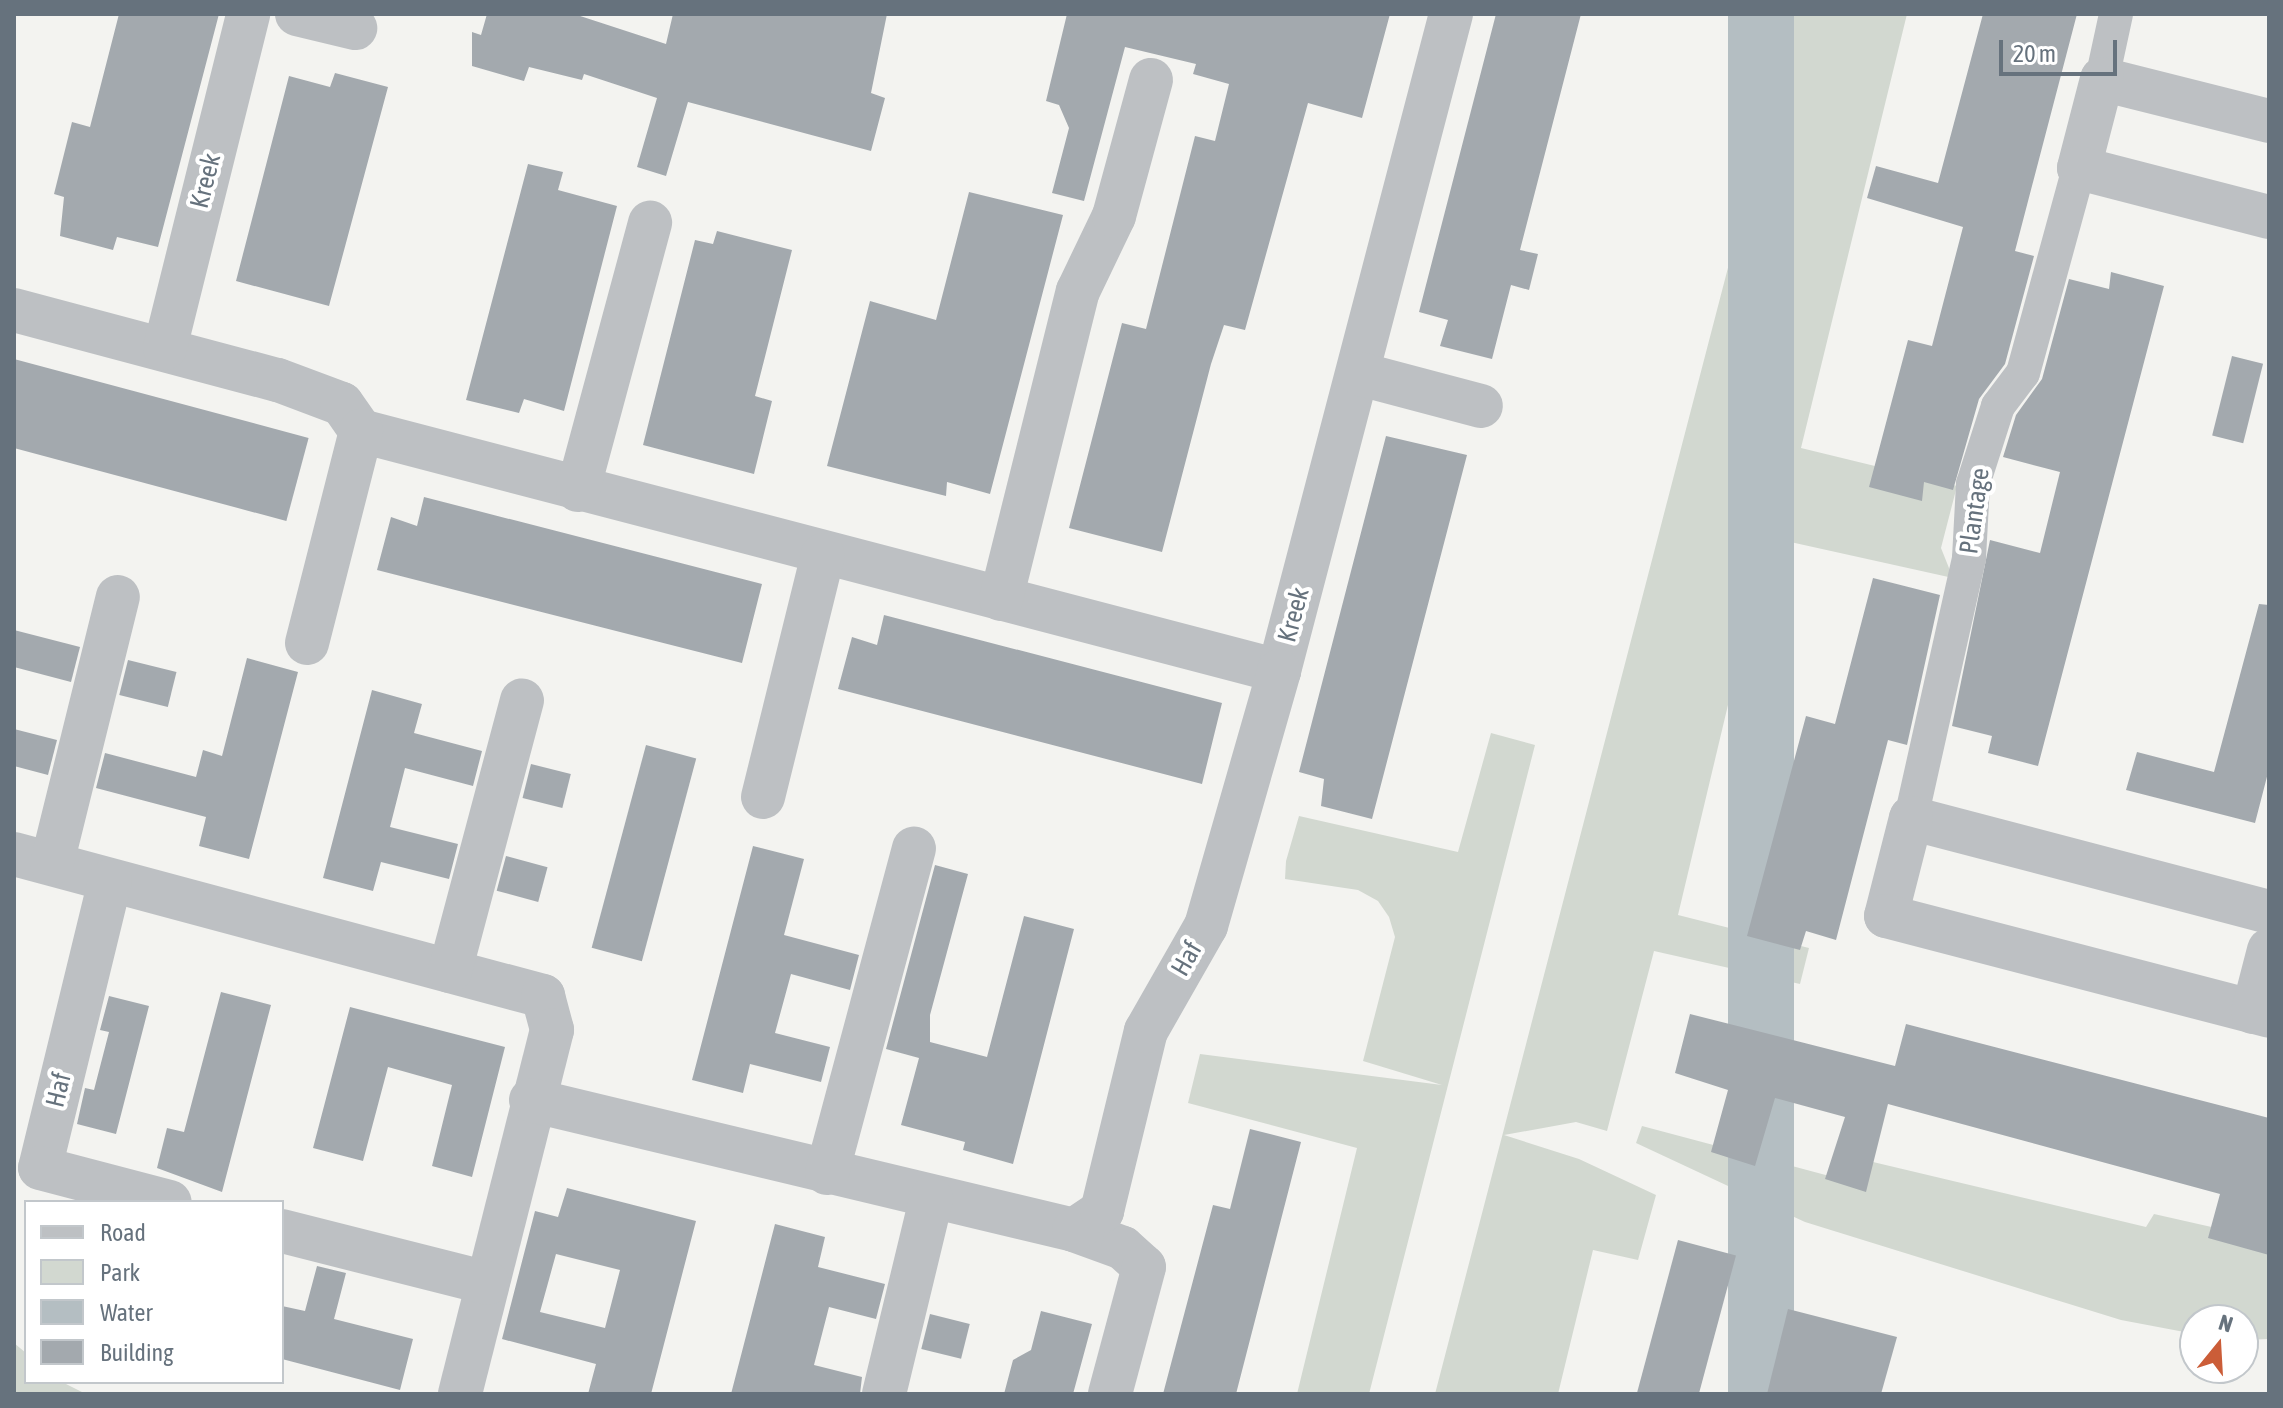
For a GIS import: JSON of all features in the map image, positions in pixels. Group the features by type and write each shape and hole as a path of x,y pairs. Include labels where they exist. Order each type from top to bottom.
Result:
{"street":[{"name":"Kreek","path":"165,348 248,14"},
{"path":"297,14 355,28"},
{"name":"Kreek","path":"361,431 823,555 1279,671 1360,374 1451,14"},
{"name":"Plantage","path":"2116,14 2079,168 2023,373 1998,406 1973,484 1969,558 1886,916 2261,1014 2269,950"},
{"path":"2102,79 2269,121"},
{"path":"1001,599 1078,291 1114,216 1151,80"},
{"path":"2079,168 2269,217"},
{"path":"578,490 650,223"},
{"path":"14,310 278,380 342,404 361,431 307,643"},
{"path":"1360,374 1481,406"},
{"path":"763,797 823,555"},
{"path":"118,597 33,859 543,996 552,1030 531,1100 460,1394"},
{"name":"Haf","path":"1074,1230 1102,1211 1146,1031 1206,926 1279,671"},
{"path":"450,971 522,700"},
{"path":"1911,818 2269,912"},
{"path":"827,1173 914,848"},
{"name":"Haf","path":"110,881 40,1168 162,1200"},
{"path":"531,1100 931,1199 1074,1230 1123,1248 1144,1267 1110,1394"},
{"path":"884,1394 931,1199"},
{"path":"284,1232 488,1283"}],"green space":[{"path":"1794,14 1907,14 1801,448 1957,486 1941,548 1953,578 1768,537 1678,915 1809,948 1800,984 1654,951 1607,1131 1576,1122 1504,1135 1579,1159 1656,1195 1638,1260 1593,1250 1558,1394 1435,1394"},
{"path":"1491,733 1535,745 1369,1394 1297,1394 1357,1148 1188,1103 1200,1054 1442,1085 1363,1061 1395,937 1389,917 1378,901 1358,890 1285,879 1286,861 1299,816 1458,852"},
{"path":"1642,1126 1863,1185 1873,1162 2146,1227 2154,1214 2269,1240 2269,1339 2259,1339 2259,1304 2179,1304 2179,1331 2121,1320 1805,1222 1636,1143"},
{"path":"14,1343 24,1351 24,1384 66,1384 86,1394 14,1394"}],"water":[{"path":"1728,14 1794,14 1794,1394 1728,1394"}],"building":[{"path":"119,14 219,14 158,247 117,237 113,250 60,236 64,197 54,194 72,122 90,127"},
{"path":"487,14 574,14 666,44 673,14 887,14 871,93 885,98 871,151 688,102 666,176 637,167 657,98 584,74 582,80 529,67 524,81 472,66 472,32 481,35"},
{"path":"1067,14 1390,14 1362,118 1308,103 1245,330 1224,325 1211,364 1162,552 1069,528 1122,323 1146,329 1195,136 1215,141 1229,84 1193,74 1196,64 1125,47 1084,201 1052,193 1069,128 1059,105 1046,101"},
{"path":"1496,14 1581,14 1520,250 1538,254 1529,290 1511,285 1492,359 1440,346 1448,320 1419,312"},
{"path":"1983,14 2077,14 2015,251 2034,256 2005,364 1979,399 1953,490 1924,482 1922,501 1869,487 1908,340 1932,346 1963,227 1867,198 1876,166 1938,183"},
{"path":"335,73 388,87 329,306 236,281 289,76 330,87"},
{"path":"528,164 563,172 558,190 617,206 564,411 524,399 519,413 466,400"},
{"path":"969,192 1063,215 990,494 947,482 946,496 827,466 870,301 936,320"},
{"path":"717,231 792,250 755,396 772,401 754,474 643,445 695,240 713,244"},
{"path":"2111,272 2164,286 2038,766 1988,753 1992,736 1952,726 1990,540 2040,553 2060,472 2003,457 2016,415 2042,379 2069,279 2109,289"},
{"path":"2232,356 2263,364 2243,443 2212,436"},
{"path":"14,359 309,438 286,521 14,448"},
{"path":"1386,436 1467,455 1372,819 1321,806 1324,779 1299,772"},
{"path":"424,497 762,584 742,663 377,570 391,517 417,526"},
{"path":"1873,578 1940,595 1907,745 1888,740 1836,940 1806,931 1800,950 1747,936 1806,716 1835,724"},
{"path":"2259,604 2269,605 2269,769 2255,823 2126,790 2137,752 2214,772"},
{"path":"884,615 1222,703 1202,784 838,689 852,637 877,645"},
{"path":"14,630 80,647 71,682 14,667"},
{"path":"247,658 298,672 249,859 199,846 206,817 96,788 105,753 196,777 203,750 222,756"},
{"path":"128,660 177,672 168,707 119,695"},
{"path":"372,690 422,704 414,733 482,751 473,786 405,768 390,827 458,844 449,879 381,862 373,891 323,878"},
{"path":"14,729 57,740 48,775 14,766"},
{"path":"646,745 696,758 642,961 592,948"},
{"path":"531,764 571,774 562,808 523,798"},
{"path":"753,846 804,859 784,935 859,955 850,990 791,974 775,1033 830,1047 821,1082 750,1064 743,1093 692,1080"},
{"path":"506,856 548,867 538,902 497,891"},
{"path":"935,865 968,874 930,1015 930,1042 987,1057 1024,916 1074,929 1013,1164 963,1150 965,1142 901,1125 919,1058 886,1049"},
{"path":"221,992 271,1005 222,1192 157,1168 167,1128 184,1132"},
{"path":"109,996 149,1006 116,1134 77,1124 85,1088 94,1090 109,1032 100,1030"},
{"path":"350,1007 505,1047 472,1177 432,1166 452,1085 388,1067 363,1161 313,1148"},
{"path":"1690,1014 1895,1066 1906,1024 2269,1118 2269,1255 2208,1238 2220,1194 1888,1104 1866,1192 1825,1179 1845,1117 1775,1098 1755,1166 1711,1152 1728,1090 1675,1073"},
{"path":"1250,1129 1301,1142 1236,1394 1163,1394 1213,1205 1230,1209"},
{"path":"567,1188 696,1221 651,1394 588,1394 596,1364 502,1339 535,1211 558,1217","holes":["556,1254 620,1270 605,1328 540,1312"]},
{"path":"775,1224 825,1237 818,1267 885,1284 876,1319 829,1307 814,1365 862,1377 860,1394 731,1394"},
{"path":"1678,1240 1736,1256 1699,1394 1637,1394"},
{"path":"317,1266 346,1273 334,1319 413,1339 400,1390 284,1360 284,1306 305,1311"},
{"path":"1788,1309 1897,1337 1881,1394 1767,1394"},
{"path":"1041,1311 1092,1324 1073,1394 1004,1394 1013,1360 1031,1350"},
{"path":"930,1314 970,1324 961,1359 921,1349"}]}
